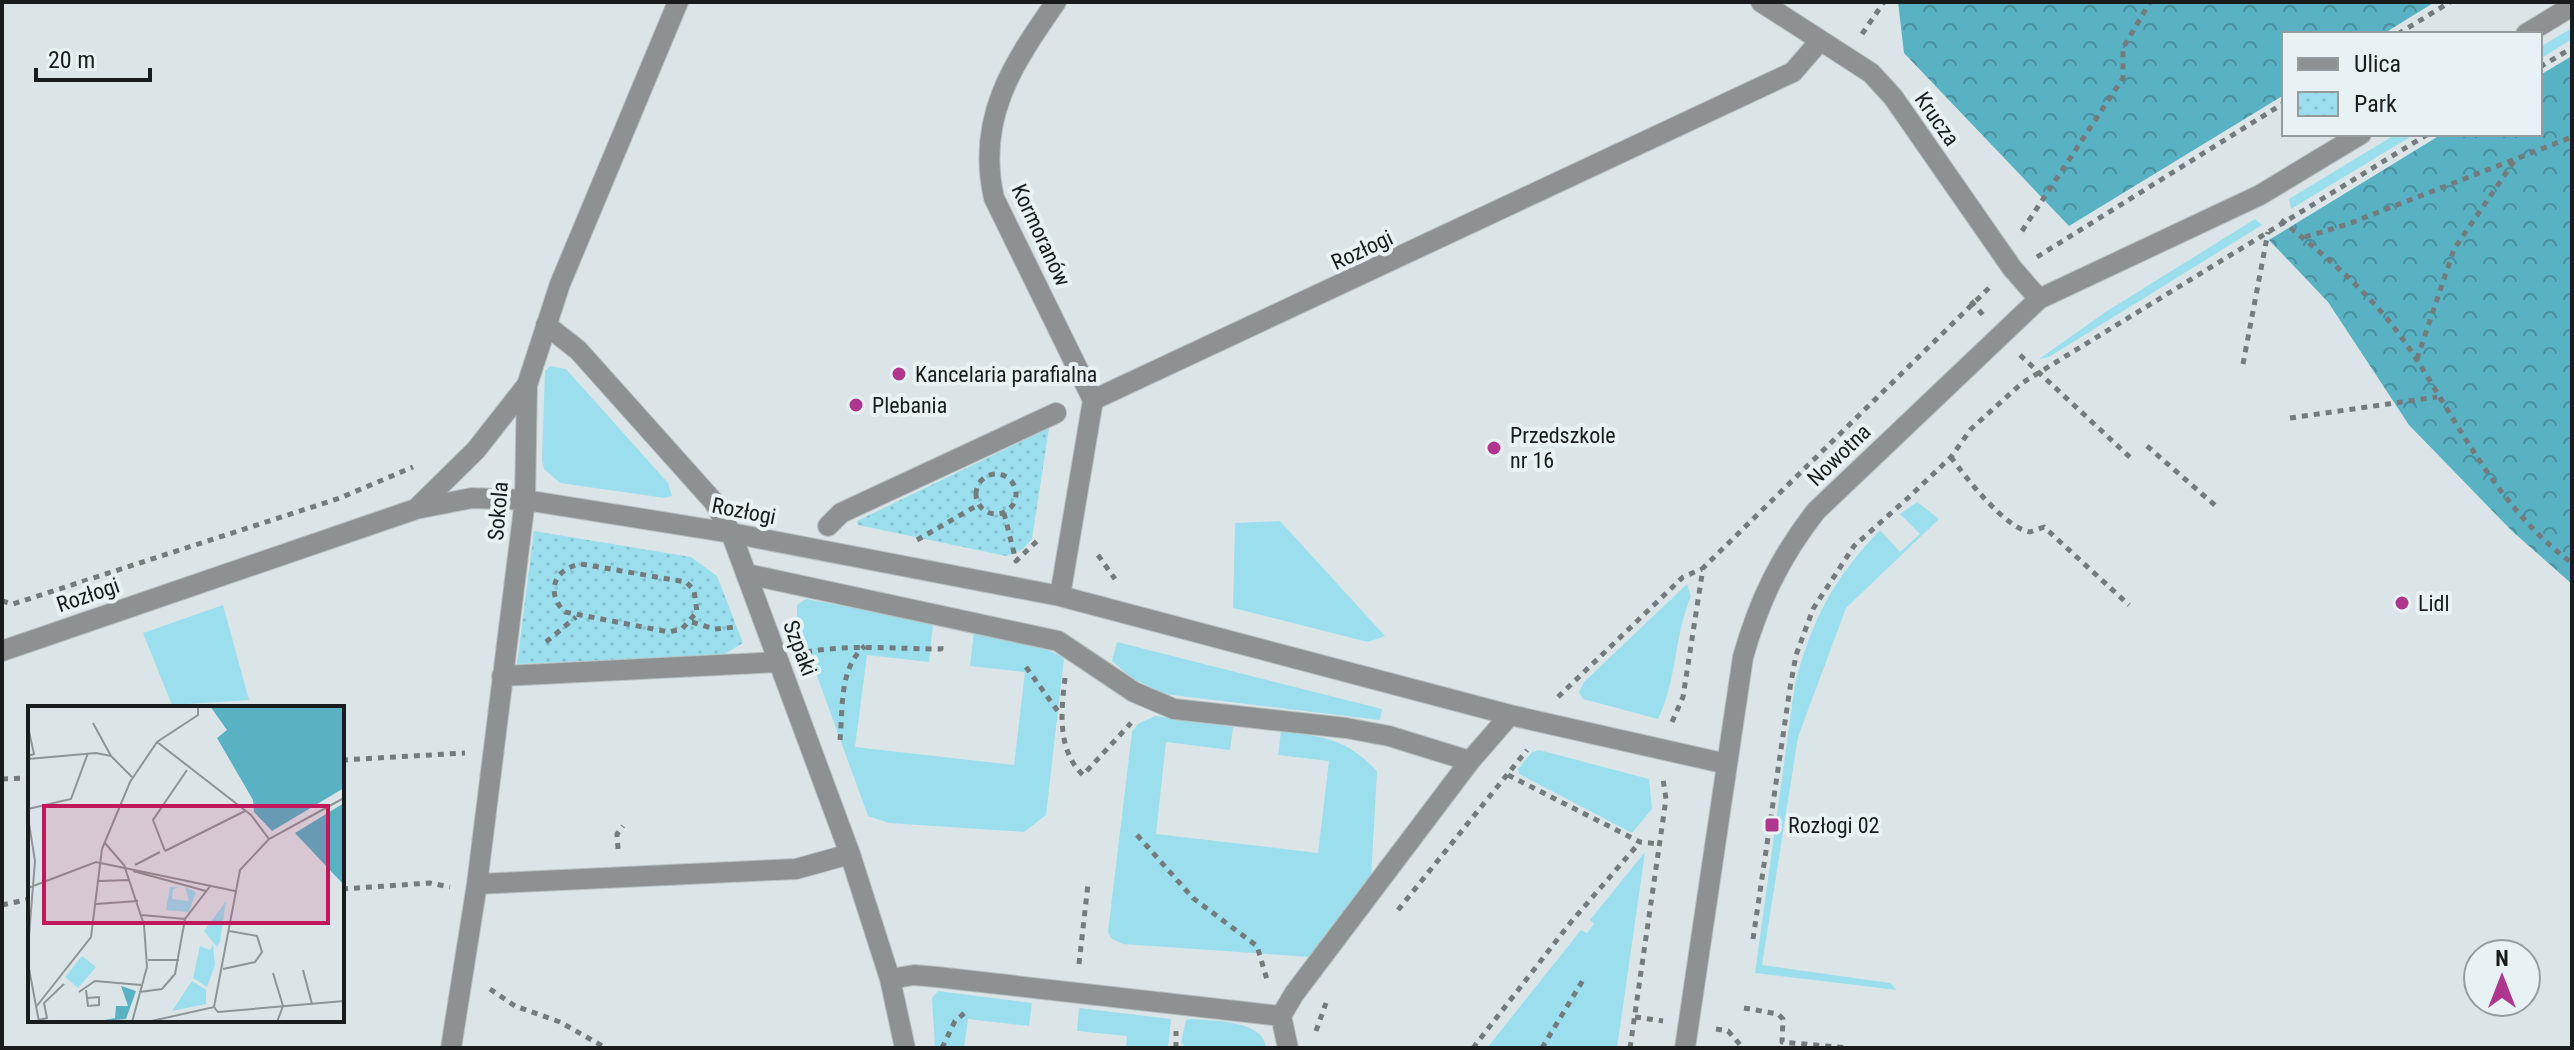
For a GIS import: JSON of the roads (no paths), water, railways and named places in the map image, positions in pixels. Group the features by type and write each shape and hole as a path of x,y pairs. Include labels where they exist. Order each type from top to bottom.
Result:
{"street":[{"name":"Sokola","path":"451,1048 476,890 525,500 527,385 566,270 678,2"},
{"name":"Kormoranów","path":"1056,2 1017,60 1003,90 991,123 987,165 994,198 1093,400"},
{"name":"Krucza","path":"1761,2 1871,73 1893,97 2012,268 2039,299"},
{"path":"2529,32 2572,6"},
{"name":"Rozłogi","path":"1093,400 1793,72 1819,42"},
{"name":"Nowotna","path":"1685,1048 1743,657 1755,614 1792,542 1816,511 2039,299 2260,195 2358,136"},
{"name":"Szpaki","path":"546,325 578,350 714,502 731,533 850,854 890,979 905,1048"},
{"name":"Rozłogi","path":"416,509 476,450 527,385"},
{"path":"1060,596 1093,400"},
{"path":"828,526 841,513 1056,413"},
{"name":"Rozłogi","path":"2,651 416,509 472,498 525,500 731,533 1060,596 1510,715 1727,764"},
{"path":"747,574 1058,641 1134,692 1163,706 1389,736 1470,761"},
{"path":"502,676 779,662"},
{"path":"1288,1048 1281,1016 1470,761 1510,715"},
{"path":"476,890 796,869 850,854"},
{"path":"890,979 925,976 1281,1016"}],"place":[{"name":"Kancelaria parafialna","path":"899,374"},
{"name":"Plebania","path":"856,405"},
{"name":"Przedszkole nr 16","path":"1494,448"},
{"name":"Lidl","path":"2402,603"},
{"name":"Rozłogi 02","path":"1772,825"}]}
